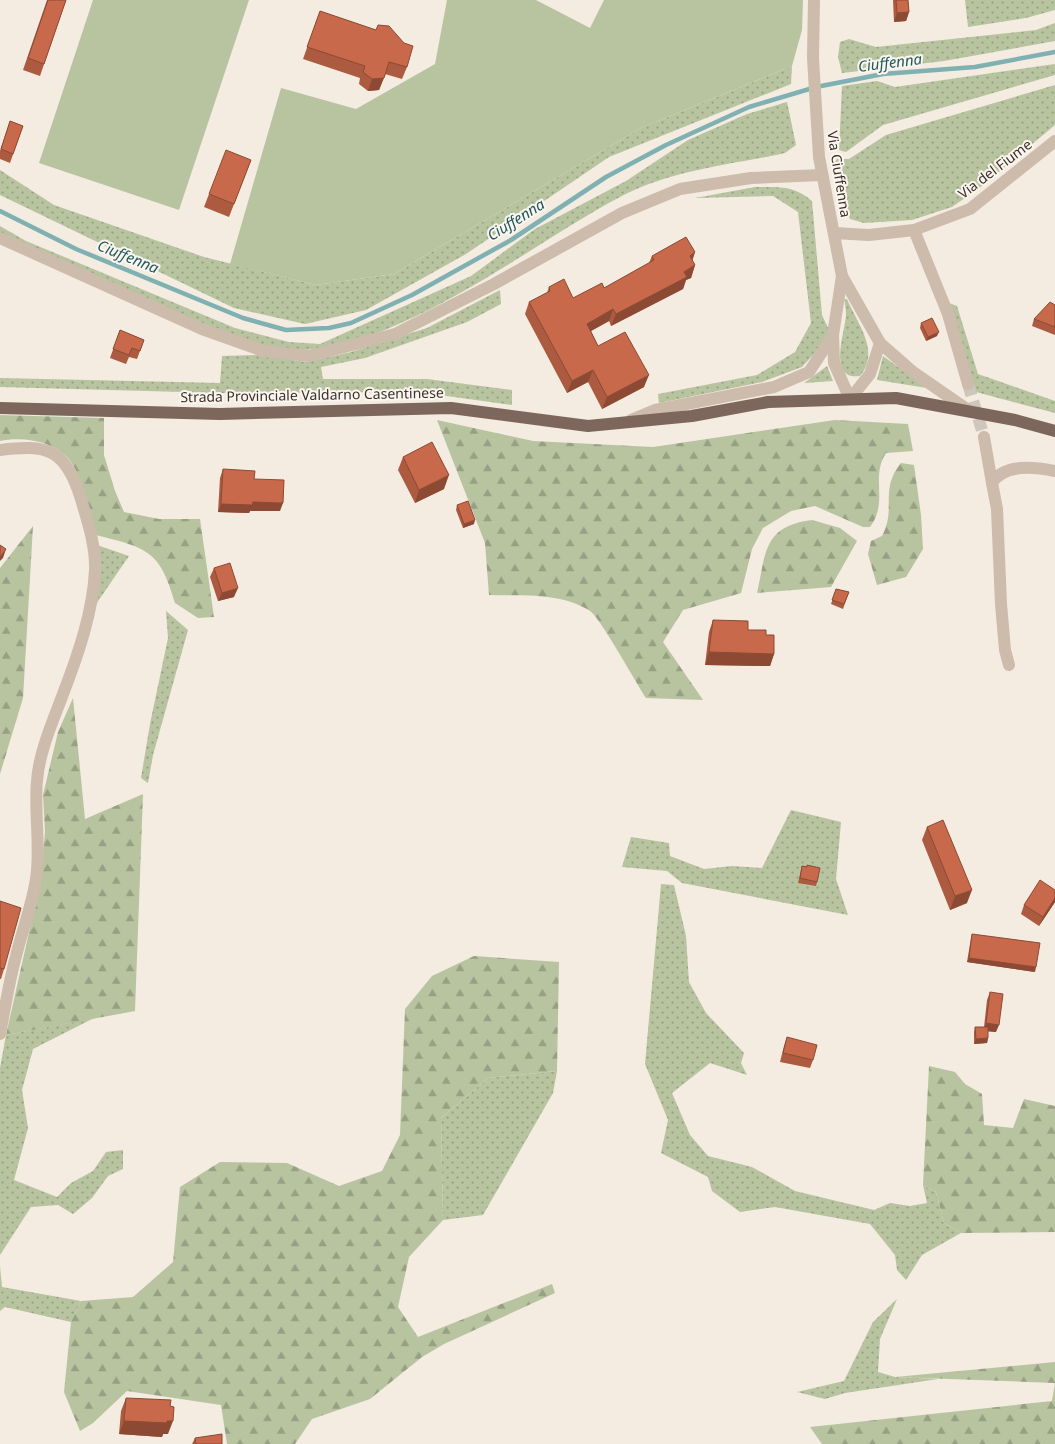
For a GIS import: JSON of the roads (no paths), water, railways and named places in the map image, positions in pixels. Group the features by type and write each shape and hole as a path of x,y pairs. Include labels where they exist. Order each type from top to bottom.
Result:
{"main road":[{"name":"Strada Provinciale Valdarno Casentinese","path":"0,408 220,414 452,408 588,426 692,416 768,402 896,398 1015,420 1055,432"}],"street":[{"name":"Via Ciuffenna","path":"814,0 813,58 817,140 842,276 880,343 913,372 971,412"},
{"name":"Via del Fiume","path":"834,233 869,235 914,230 970,209 1055,141"},
{"path":"0,238 202,329 263,351 309,356 396,334 499,281 622,213 680,189 751,178 822,175"},
{"path":"914,230 948,314 968,384"},
{"name":"Strada Provinciale Valdarno Casentinese","path":"842,276 834,335 834,364 850,399"},
{"name":"Strada Provinciale Valdarno Casentinese","path":"624,423 655,410 774,387 809,372 834,335"},
{"path":"850,399 870,374 880,343"},
{"path":"984,437 998,509 1001,604 1005,650 1009,665"},
{"path":"0,450 22,447 45,450 56,455 67,464 74,477 88,523 95,568 90,609 78,654 50,728 37,780 36,879 12,970 0,1034"},
{"path":"992,483 996,476 1017,468 1055,471"}],"waterway":[{"name":"Ciuffenna","path":"0,211 76,249 243,318 286,330 329,328 351,323 412,295 511,240 606,177 666,145 749,107 816,87 883,74 975,67 1055,52"}],"tunnel":[{"path":"968,384 984,437"}]}
